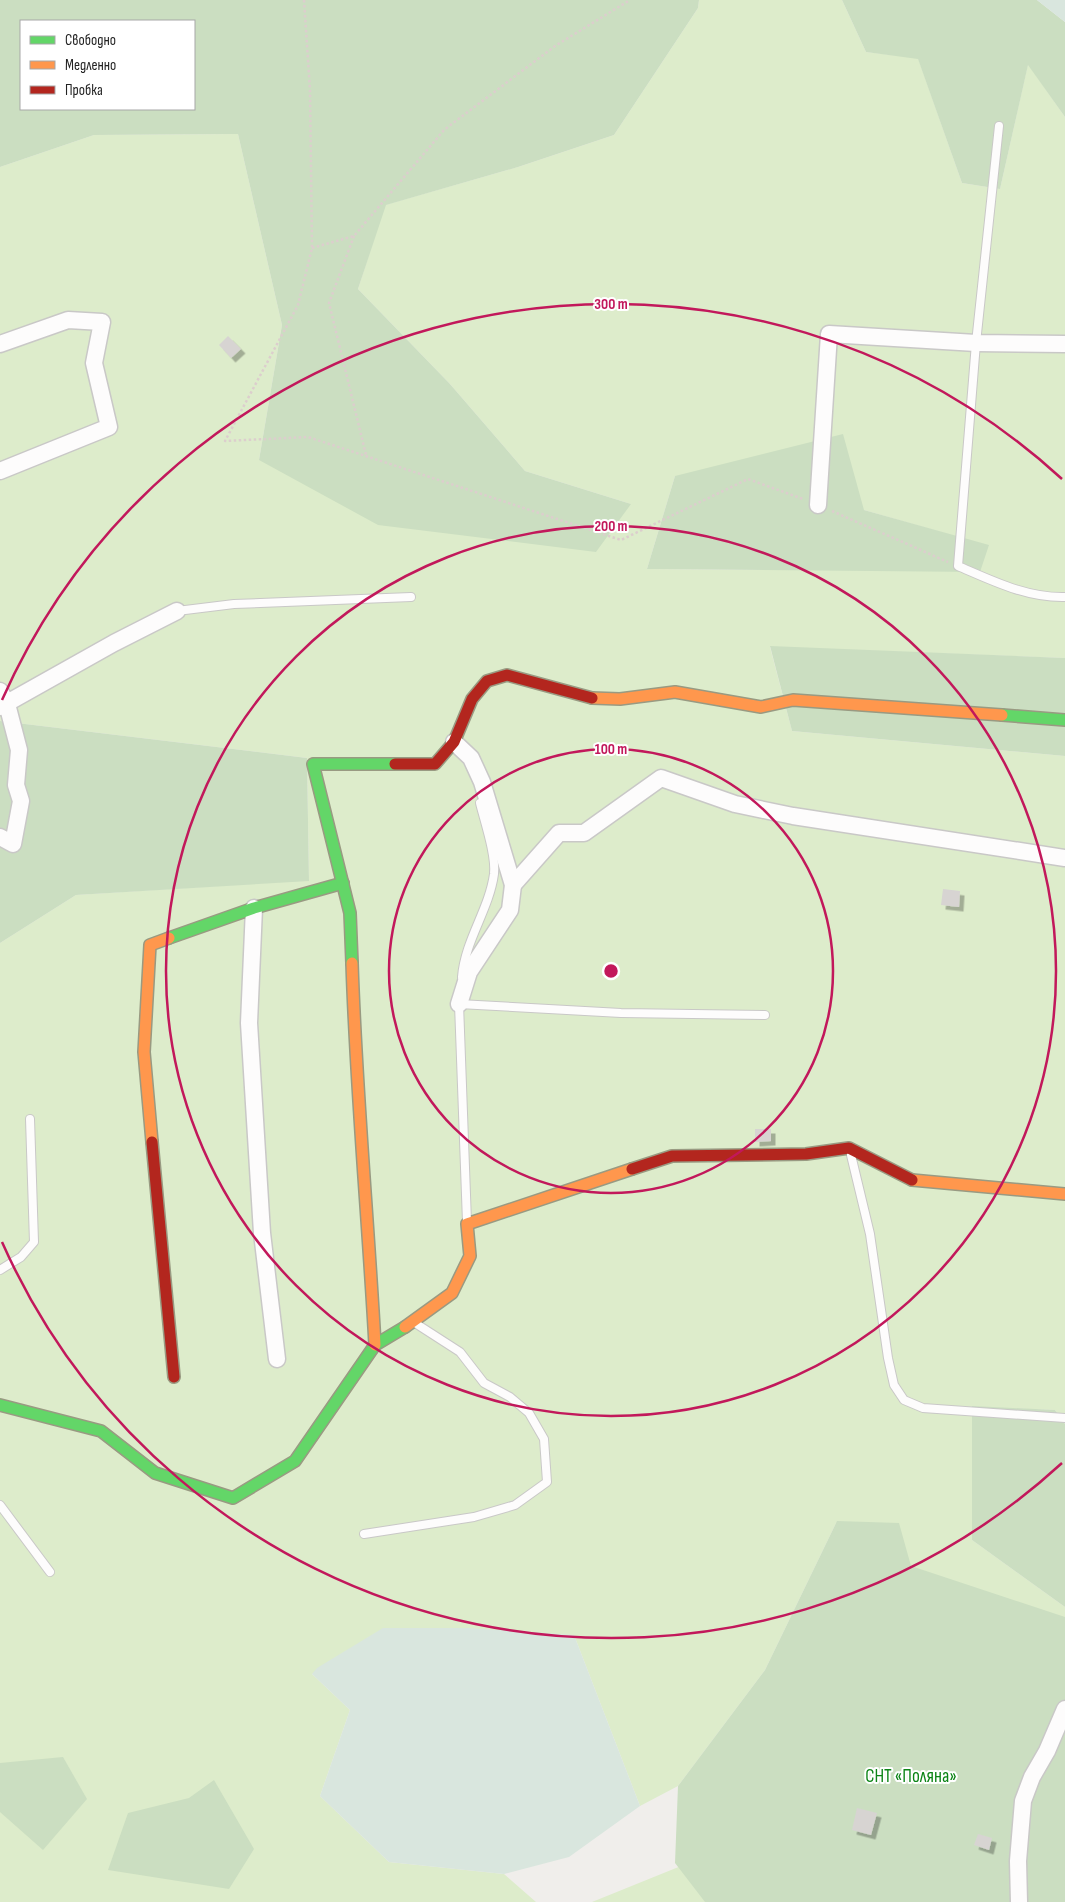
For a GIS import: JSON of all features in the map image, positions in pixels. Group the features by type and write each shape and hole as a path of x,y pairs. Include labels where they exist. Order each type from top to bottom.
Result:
{"street":[{"path":"0,344 68,320 102,322 94,363 109,427 0,471"},
{"path":"818,505 829,334 976,343 1065,344"},
{"path":"0,837 13,844 21,801 16,785 19,750 2,701 177,611"},
{"path":"375,1345 369,1228 355,1063 350,913 313,764 435,764 454,742 461,721 472,699 487,681 507,675 589,698 620,699 674,692 761,707 794,700 1065,720"},
{"path":"454,742 471,758 482,782 514,885 510,910 469,972 459,1004"},
{"path":"514,885 559,833 584,833 661,778 735,804 793,816 1065,858"},
{"path":"174,1377 144,1052 150,945 254,908 343,883"},
{"path":"254,908 249,1023 262,1233 277,1359"},
{"path":"0,1405 101,1431 155,1473 233,1498 295,1461 375,1345 414,1322 452,1293 470,1256 467,1224 672,1156 806,1154 849,1148 914,1181 1065,1194"},
{"path":"1019,1902 1018,1861 1023,1801 1032,1777 1048,1751 1065,1709"}],"lane":[{"path":"998,126 976,343 958,566 999,584 1044,598 1065,597"},
{"path":"177,611 234,604 411,597"},
{"path":"454,742 469,762 478,790 494,872 490,894 468,946 462,968 459,1004 467,1224"},
{"path":"459,1004 621,1013 765,1015"},
{"path":"0,1270 22,1257 34,1242 30,1119"},
{"path":"849,1148 870,1234 888,1358 894,1385 904,1400 923,1408 1065,1418"},
{"path":"364,1534 474,1517 515,1505 547,1482 544,1439 529,1413 510,1397 484,1383 460,1352 414,1322"},
{"path":"0,1504 50,1572"}],"path":[{"path":"304,0 310,90 312,248 298,305 224,441 308,437 621,540 748,479 818,505 958,566"},
{"path":"366,456 329,303 354,236 444,130 555,46 630,0"},
{"path":"312,248 354,236"}],"green space":[{"path":"0,0 699,0 698,8 614,135 518,167 386,205 358,289 450,384 525,471 631,504 596,552 378,525 259,460 282,325 238,134 94,135 0,167"},
{"path":"699,0 842,0 866,52 918,58 962,183 1000,189 1028,64 1065,117 1065,658 770,647 792,731 1065,756 1065,1424 1055,1410 972,1407 972,1540 1065,1607 1065,1725 1019,1902 592,1902 723,1849 837,1521 765,1670 678,1786 640,1806 574,1635 312,1674 350,1710 320,1796 389,1862 504,1874 536,1902 0,1902 0,943 76,895 309,880 307,758 0,721 0,167 94,135 238,134 282,325 259,460 631,504 525,471 450,384 358,289 385,205 518,167 614,135 698,8","holes":["675,476 864,510 989,546 777,570 647,569"]},
{"path":"842,0 1037,0 1065,22 1065,117 1028,65 1000,189 962,183 918,59 866,52"},
{"path":"843,434 864,510 989,545 980,572 647,569 675,476"},
{"path":"770,646 1065,658 1065,756 792,731"},
{"path":"0,721 307,758 309,881 76,895 0,943"},
{"path":"972,1406 1055,1410 1065,1424 1065,1607 972,1540"},
{"name":"СНТ «Поляна»","path":"837,1521 899,1523 911,1566 1065,1617 1065,1902 705,1902 675,1863 678,1786 765,1670"},
{"path":"63,1757 87,1799 43,1850 0,1812 0,1763"},
{"path":"214,1780 254,1849 229,1889 108,1870 128,1813 189,1798"}],"shaded area":[{"path":"1037,0 1065,0 1065,22"},
{"path":"383,1628 469,1628 574,1635 640,1806 569,1857 504,1874 389,1862 320,1796 350,1710 312,1674 317,1668"}],"building":[{"path":"228,336 241,349 231,358 219,345"},
{"path":"943,889 960,891 959,907 941,905"},
{"path":"755,1129 771,1129 771,1141 755,1142"},
{"path":"857,1808 877,1813 871,1835 852,1830"},
{"path":"978,1834 992,1838 989,1850 974,1845"}],"traffic: fast":[{"path":"1002,715 1065,720"},
{"path":"352,963 350,913 313,764 395,764"},
{"path":"169,938 254,908 343,883"},
{"path":"0,1405 101,1431 155,1473 233,1498 295,1461 375,1345 405,1327"}],"traffic: slow":[{"path":"592,698 620,699 675,692 761,707 793,700 1002,715"},
{"path":"152,1142 144,1052 150,945 169,938"},
{"path":"352,963 356,1058 375,1345"},
{"path":"405,1327 452,1293 470,1256 467,1224 632,1169"},
{"path":"912,1180 1065,1194"}],"traffic: jam":[{"path":"395,764 435,764 454,742 472,699 487,681 507,675 592,698"},
{"path":"152,1142 174,1377"},
{"path":"632,1169 672,1156 806,1154 849,1148 912,1180"}]}
